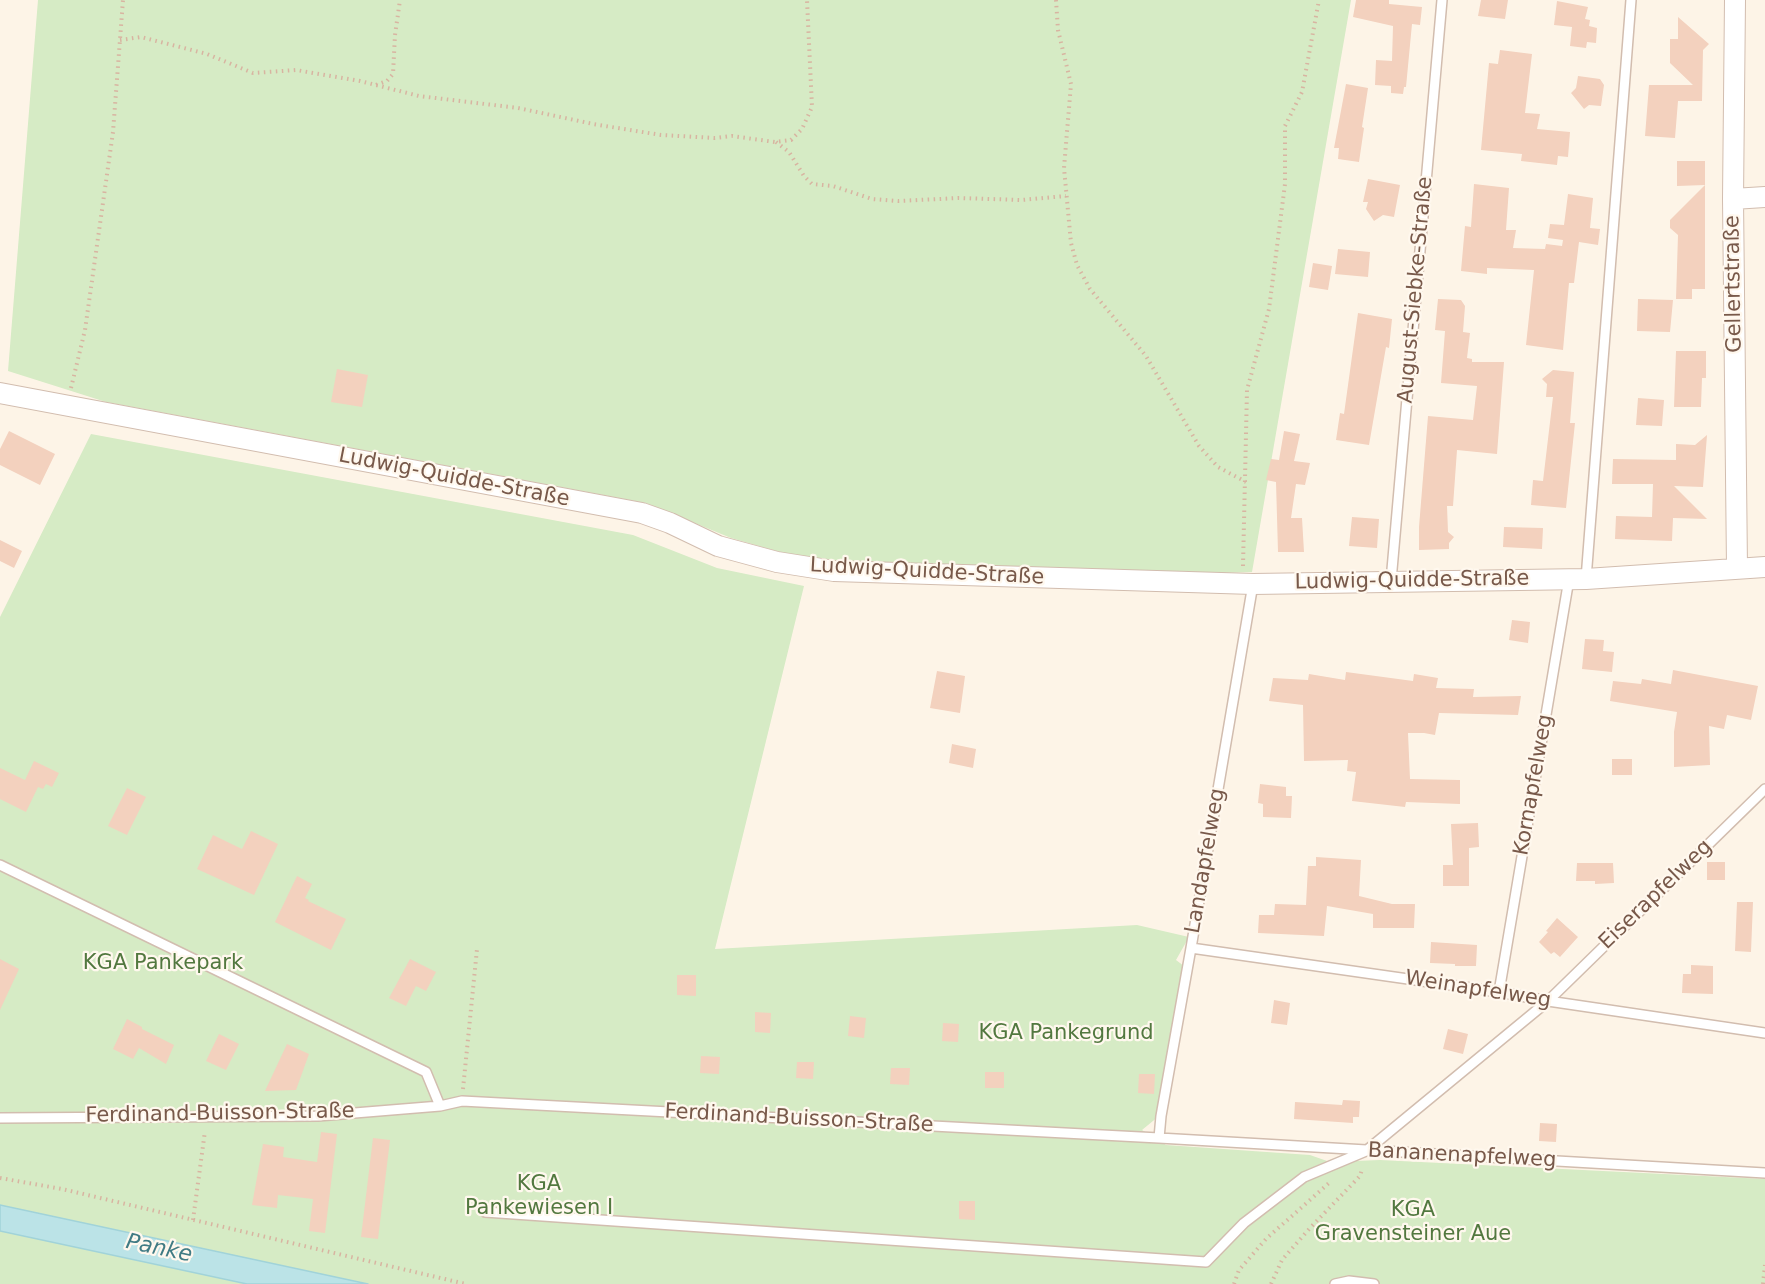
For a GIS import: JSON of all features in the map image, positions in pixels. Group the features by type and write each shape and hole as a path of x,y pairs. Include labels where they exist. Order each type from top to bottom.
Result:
{"street":[{"name":"Gellertstraße","path":"1735,0 1733,199 1737,568"},
{"path":"1733,199 1765,197"},
{"name":"Ludwig-Quidde-Straße","path":"0,393 642,513 670,523 718,546 777,562 834,571 1247,584 1578,579 1765,567"}],"lane":[{"name":"August-Siebke-Straße","path":"1391,581 1442,0"},
{"path":"1578,579 1631,0"},
{"name":"Kornapfelweg","path":"1499,992 1578,579"},
{"name":"Landapfelweg","path":"1159,1138 1247,584"},
{"name":"Eiserapfelweg","path":"1366,1151 1548,1001 1765,789"},
{"path":"0,865 426,1072 440,1106"},
{"name":"Weinapfelweg","path":"1191,948 1765,1033"},
{"name":"Ferdinand-Buisson-Straße","path":"0,1118 318,1116 440,1106 462,1101 1159,1138"},
{"name":"Bananenapfelweg","path":"1159,1138 1765,1173"},
{"path":"485,1212 1206,1262 1244,1223 1304,1177 1366,1151"},
{"path":"1335,1284 1349,1281 1374,1284"}],"path":[{"path":"67,406 85,330 113,132 123,0"},
{"path":"375,85 387,81 393,74 394,35 400,0"},
{"path":"120,40 141,37 207,54 253,73 296,70 419,96 518,108 660,135 715,138 732,136 775,142 791,140 802,129 812,107 807,0"},
{"path":"1056,0 1058,30 1071,84 1064,153 1071,243 1077,265 1090,289 1146,356 1199,446 1218,467 1246,482"},
{"path":"1247,584 1247,390 1269,309 1285,184 1285,126 1302,92 1319,0"},
{"path":"775,142 789,152 804,176 812,184 833,186 872,199 898,201 959,198 1021,200 1066,196"},
{"path":"462,1101 477,950"},
{"path":"193,1220 208,1116"},
{"path":"1272,1284 1282,1260 1360,1176 1366,1151"},
{"path":"0,1178 62,1189 466,1284"},
{"path":"1234,1284 1239,1270 1266,1239 1334,1179"},
{"path":"1763,1284 1765,1266"}],"green space":[{"path":"38,0 1351,0 1252,572 1157,575 835,565 731,538 646,503 106,402 8,371"},
{"path":"91,434 633,535 717,568 804,586 715,949 1137,925 1189,937 1176,960 1184,966 1159,1116 1142,1130 1166,1145 1310,1155 1330,1162 1380,1160 1765,1179 1765,1284 368,1284 0,1205 0,617"},
{"path":"0,1231 171,1266 247,1284 0,1284"}],"water":[{"name":"Panke","path":"0,1205 368,1284 247,1284 0,1231"}],"building":[{"path":"1356,0 1389,0 1389,4 1422,7 1420,25 1412,24 1406,87 1404,87 1403,94 1391,93 1391,86 1375,85 1376,60 1392,61 1393,26 1353,17"},
{"path":"1481,0 1508,0 1505,19 1478,16"},
{"path":"1557,1 1588,7 1585,19 1590,20 1589,26 1597,28 1596,43 1587,42 1586,48 1570,46 1572,27 1554,25"},
{"path":"1678,17 1709,44 1703,50 1702,101 1678,101 1675,138 1645,136 1649,85 1693,85 1670,63 1670,39 1678,39"},
{"path":"1500,50 1532,54 1525,113 1540,114 1537,129 1570,132 1568,157 1558,156 1557,165 1521,161 1522,154 1481,150 1489,63 1498,64"},
{"path":"1578,76 1600,79 1604,85 1601,106 1589,105 1584,109 1571,93 1576,88"},
{"path":"1346,84 1368,88 1359,162 1338,159 1339,148 1334,148"},
{"path":"1677,161 1705,161 1705,185 1677,186"},
{"path":"1368,179 1400,185 1394,217 1383,215 1374,221 1366,209 1368,202 1363,202"},
{"path":"1474,184 1509,188 1506,230 1516,230 1513,248 1545,249 1546,244 1562,246 1563,240 1548,238 1550,224 1564,225 1568,194 1593,198 1590,228 1600,229 1598,245 1579,242 1574,283 1569,283 1563,350 1526,345 1534,270 1487,268 1487,274 1461,271 1465,226 1471,227"},
{"path":"1705,185 1705,289 1692,289 1692,299 1676,299 1678,235 1670,228 1670,220"},
{"path":"1338,249 1370,252 1368,277 1335,274"},
{"path":"1313,263 1332,266 1328,290 1309,287"},
{"path":"1438,299 1461,300 1465,306 1463,332 1470,333 1467,358 1472,359 1472,362 1504,362 1497,454 1457,450 1453,506 1447,506 1448,532 1454,537 1449,543 1449,549 1419,550 1428,416 1473,420 1477,386 1441,383 1445,331 1435,330"},
{"path":"1638,299 1673,300 1670,332 1637,331"},
{"path":"1358,313 1392,319 1389,348 1386,347 1369,445 1336,440 1340,413 1344,414"},
{"path":"1676,351 1706,351 1706,378 1702,378 1701,407 1674,407"},
{"path":"337,369 368,375 362,407 331,402"},
{"path":"1553,370 1574,372 1570,423 1575,423 1566,508 1531,505 1533,480 1543,481 1553,397 1546,397 1547,384 1542,379"},
{"path":"1638,398 1664,400 1662,426 1636,425"},
{"path":"9,431 55,454 40,485 0,465 0,449"},
{"path":"1284,431 1300,434 1294,461 1310,463 1305,485 1296,484 1291,518 1302,518 1304,552 1278,552 1276,482 1266,480 1271,459 1279,460"},
{"path":"1707,435 1703,487 1674,486 1707,519 1673,518 1672,541 1615,539 1616,516 1652,517 1653,484 1612,484 1613,459 1676,460 1676,444 1695,445"},
{"path":"1352,517 1379,519 1377,548 1349,546"},
{"path":"1504,527 1543,528 1542,549 1503,547"},
{"path":"0,540 22,551 14,568 0,561"},
{"path":"1512,620 1530,622 1528,643 1509,640"},
{"path":"1585,639 1604,640 1603,651 1614,652 1612,672 1582,669"},
{"path":"1673,670 1758,686 1751,720 1727,715 1724,729 1709,726 1710,765 1674,767 1674,732 1677,712 1610,701 1613,681 1641,684 1642,679 1671,684"},
{"path":"937,671 965,676 960,713 930,708"},
{"path":"1346,672 1413,681 1414,674 1438,678 1436,688 1474,689 1473,697 1521,696 1518,715 1439,713 1435,735 1408,733 1410,779 1460,780 1460,804 1406,802 1405,807 1352,801 1356,772 1347,771 1348,760 1304,761 1303,705 1269,701 1273,678 1308,680 1309,674 1345,680"},
{"path":"952,744 976,749 973,768 949,763"},
{"path":"1612,759 1632,759 1632,775 1612,775"},
{"path":"34,761 59,773 52,787 46,784 43,789 38,787 26,812 0,799 0,768 25,780"},
{"path":"1260,784 1286,787 1286,796 1292,796 1291,818 1263,817 1263,804 1258,803"},
{"path":"127,788 146,797 127,835 108,826"},
{"path":"1478,823 1479,847 1469,848 1469,886 1443,886 1443,865 1453,865 1451,824"},
{"path":"251,831 278,844 254,895 197,869 213,835 242,849"},
{"path":"1316,857 1361,860 1359,896 1392,904 1415,904 1414,928 1373,928 1373,914 1327,906 1324,936 1258,933 1259,915 1274,915 1275,904 1306,905 1308,866 1316,866"},
{"path":"1707,862 1725,862 1725,880 1707,880"},
{"path":"1577,863 1613,863 1614,883 1595,884 1595,881 1576,881"},
{"path":"297,876 312,884 305,898 308,901 346,919 331,950 275,922"},
{"path":"1737,902 1753,902 1751,952 1735,951"},
{"path":"1557,918 1578,937 1560,957 1554,952 1551,954 1539,942"},
{"path":"1431,942 1477,945 1476,966 1430,963"},
{"path":"0,959 19,969 0,1010"},
{"path":"410,959 436,972 426,991 416,986 406,1006 389,998"},
{"path":"1691,965 1713,966 1713,994 1682,993 1683,974 1691,974"},
{"path":"677,975 696,975 696,996 677,995"},
{"path":"1274,1000 1290,1003 1287,1025 1271,1023"},
{"path":"755,1012 771,1013 770,1033 755,1032"},
{"path":"850,1016 866,1018 864,1038 848,1036"},
{"path":"127,1019 174,1045 166,1064 139,1048 133,1059 113,1049"},
{"path":"943,1023 959,1024 958,1042 942,1041"},
{"path":"1448,1029 1468,1034 1463,1054 1443,1049"},
{"path":"219,1034 239,1044 226,1070 206,1061"},
{"path":"287,1044 309,1054 296,1090 265,1091"},
{"path":"701,1056 720,1057 719,1074 700,1073"},
{"path":"797,1062 814,1062 813,1079 796,1078"},
{"path":"891,1068 910,1068 909,1085 890,1084"},
{"path":"985,1072 1004,1072 1004,1088 985,1088"},
{"path":"1139,1074 1155,1074 1154,1094 1138,1093"},
{"path":"1343,1100 1360,1101 1359,1117 1353,1117 1353,1123 1294,1119 1295,1102 1342,1105"},
{"path":"1540,1123 1557,1124 1556,1142 1539,1141"},
{"path":"321,1132 337,1134 325,1233 309,1231 313,1199 278,1195 277,1208 252,1205 263,1144 284,1147 283,1157 317,1162"},
{"path":"373,1138 390,1140 378,1239 361,1237"},
{"path":"959,1201 975,1201 975,1220 959,1219"}],"park label":[{"name":"KGA Pankepark","path":"163,964"},
{"name":"KGA Pankegrund","path":"1066,1034"},
{"name":"KGA Pankewiesen I","path":"539,1197"},
{"name":"KGA Gravensteiner Aue","path":"1413,1223"}]}
